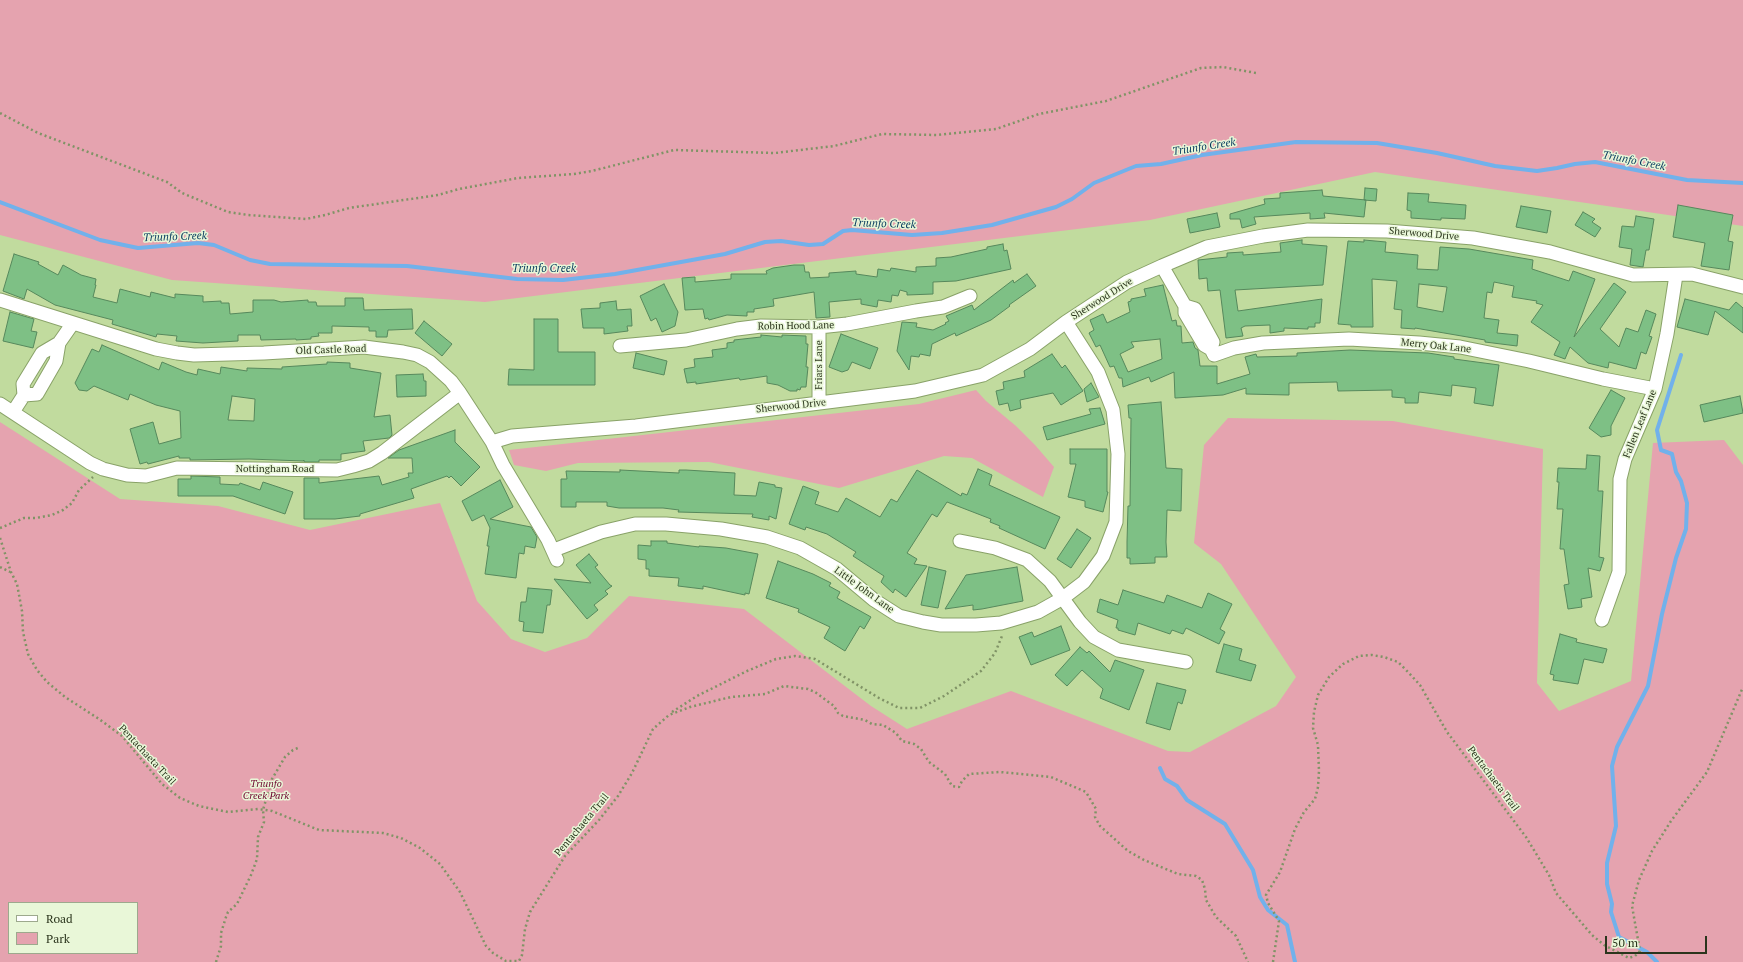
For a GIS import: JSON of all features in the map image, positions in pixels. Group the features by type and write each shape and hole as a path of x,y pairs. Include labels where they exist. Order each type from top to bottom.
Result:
{"street":[{"name":"Sherwood Drive","path":"492,442 512,436 636,426 915,391 983,375 1030,349 1066,322 1127,282 1162,266 1207,247 1263,236 1308,230 1387,231 1473,238 1550,252 1633,275 1692,274 1743,287"},
{"name":"Merry Oak Lane","path":"1162,266 1185,306 1185,313 1204,345 1212,352 1263,343 1349,339 1419,343 1460,347 1655,389"},
{"name":"Fallen Leaf Lane","path":"1602,620 1619,572 1620,479 1623,466 1655,389 1667,334 1676,275"},
{"name":"Robin Hood Lane","path":"620,346 686,340 736,329 761,326 819,327 943,307 970,296"},
{"name":"Old Castle Road","path":"0,300 156,349 194,355 264,353 343,347 364,347 417,355 430,362 451,381 460,393 492,442 502,465 528,504 555,555"},
{"name":"Little John Lane","path":"555,555 601,532 635,524 666,524 721,528 767,536 800,548 837,569 874,600 899,616 941,625 976,625 1001,623 1038,612 1063,598 1084,582 1103,556 1116,522 1118,454 1113,410 1098,372 1066,322"},
{"path":"14,412 24,395 36,394 56,361 59,343 73,323"},
{"name":"Friars Lane","path":"819,327 819,403"},
{"name":"Nottingham Road","path":"0,404 102,469 127,475 146,476 177,468 338,470 369,461 382,453 460,393"},
{"path":"960,541 996,548 1028,560 1050,581 1080,622 1094,637 1118,650 1186,662"}],"path":[{"path":"0,113 38,133 167,182 182,193 228,212 279,218 306,219 349,208 438,195 459,189 518,178 580,173 674,150 775,153 834,146 882,134 937,135 996,129 1039,114 1106,100 1201,68 1224,67 1256,73"},
{"path":"0,528 24,518 47,516 63,510 72,503 79,490 102,469"},
{"name":"Pentachaeta Trail","path":"0,538 11,572 17,584 22,611 23,632 28,654 37,670 47,682 65,697 122,736 162,784 180,798 199,806 228,812 263,810 272,811 319,830 383,833 402,838 420,848 440,864 460,892 486,946 493,953 506,961 519,960 522,955 524,929 530,912 565,856 599,820 618,796 632,773 653,729 669,715 724,698 764,694 784,686 808,689 815,692 834,706 838,713 843,716 865,720 872,724 883,725 896,733 902,741 914,744 921,749 929,762 946,774 952,786 959,787 962,781 969,774 1000,772 1051,777 1067,782 1086,792 1096,809 1095,817 1100,826 1128,851 1144,860 1178,874 1196,876 1202,880 1206,900 1216,917 1236,936 1248,962"},
{"path":"0,567 11,572"},
{"path":"669,715 697,696 747,671 776,659 795,656 815,659 879,698 899,708 920,708 944,696 981,671 995,653 1002,634 1001,623"},
{"name":"Pentachaeta Trail","path":"1273,962 1280,921 1268,903 1266,895 1280,872 1295,829 1304,812 1314,799 1318,787 1319,770 1318,745 1313,728 1314,712 1318,696 1329,677 1343,664 1358,656 1372,655 1384,657 1398,662 1420,684 1447,732 1526,837 1549,875 1556,893 1592,935 1604,945 1629,958 1636,956 1640,951 1638,932 1632,906 1639,880 1652,851 1671,821 1707,772 1743,687"},
{"path":"216,962 221,946 221,933 226,917 228,912 237,904 251,875 256,859 258,837 264,822 263,810 272,779 285,757 293,750 300,747"}],"green space":[{"path":"0,0 1743,0 1743,226 1375,172 1150,220 485,302 172,280 0,235"},
{"path":"976,390 986,401 1016,426 1054,467 1043,497 972,458 944,456 839,488 709,462 578,463 546,471 514,465 509,450 919,404"},
{"name":"Triunfo Creek Park","path":"1228,418 1393,421 1543,449 1537,683 1559,711 1631,681 1653,443 1724,440 1743,465 1743,962 0,962 0,422 120,499 218,506 310,530 440,503 477,601 511,639 545,652 587,638 629,596 744,609 871,706 907,729 1011,691 1168,751 1190,752 1276,706 1296,677 1221,564 1194,543 1204,445"}],"building":[{"path":"1365,188 1377,189 1376,201 1364,200"},
{"path":"1322,190 1323,196 1366,200 1364,217 1324,213 1325,218 1310,219 1310,213 1254,217 1256,224 1242,228 1240,219 1230,219 1230,214 1265,204 1264,199 1280,198 1280,193"},
{"path":"1408,193 1429,194 1428,202 1466,205 1465,219 1441,218 1441,220 1411,218 1411,211 1407,210"},
{"path":"1678,205 1733,215 1728,241 1733,242 1729,270 1701,266 1705,243 1673,237"},
{"path":"1521,206 1551,211 1547,233 1516,227"},
{"path":"1583,212 1595,219 1592,222 1601,228 1595,237 1575,225"},
{"path":"1217,213 1220,227 1190,233 1187,219"},
{"path":"1636,216 1654,219 1649,250 1646,250 1643,267 1630,265 1632,249 1619,247 1622,226 1634,227"},
{"path":"1302,240 1302,244 1327,246 1323,285 1235,290 1238,311 1322,299 1320,323 1315,323 1315,327 1308,327 1308,329 1284,328 1284,331 1270,333 1270,325 1245,326 1241,328 1243,336 1226,338 1220,290 1208,291 1207,278 1199,279 1198,260 1227,257 1227,253 1243,252 1243,255 1281,252 1280,243"},
{"path":"1364,240 1386,242 1385,252 1418,255 1417,269 1438,270 1440,247 1469,249 1533,260 1532,269 1569,281 1573,271 1595,279 1574,337 1614,283 1626,292 1600,329 1619,347 1626,328 1638,332 1646,310 1656,314 1649,336 1652,337 1646,354 1641,352 1636,369 1609,362 1608,368 1588,363 1570,347 1565,359 1554,355 1560,342 1531,322 1543,305 1536,303 1537,301 1512,297 1514,286 1494,282 1492,293 1487,292 1484,318 1499,320 1497,333 1518,335 1517,346 1485,342 1485,340 1415,328 1401,328 1402,310 1394,309 1397,281 1372,279 1373,327 1351,327 1351,325 1338,324 1348,241 1364,242","holes":["1419,284 1447,287 1443,312 1417,307"]},
{"path":"1003,244 1004,251 1007,250 1011,269 956,281 933,282 933,294 907,295 907,292 900,290 898,296 892,295 891,302 878,300 877,307 861,304 861,299 829,302 830,317 816,318 814,292 773,299 774,306 754,309 754,312 747,312 747,316 727,315 709,320 708,318 705,319 703,309 685,310 682,278 695,277 695,282 731,279 731,274 767,274 766,271 773,268 794,265 804,265 805,272 809,272 810,278 829,277 829,273 856,271 856,274 877,277 878,269 890,271 891,268 916,272 916,267 936,266 936,258 951,257"},
{"path":"14,254 39,262 38,264 58,275 63,265 81,275 96,279 93,297 117,303 120,289 150,297 151,292 175,298 175,294 203,296 203,302 221,301 221,303 229,303 230,314 253,312 253,300 274,300 281,302 308,300 308,302 316,302 317,306 345,306 345,298 363,298 364,310 412,309 413,329 388,330 387,337 376,337 376,331 369,331 369,327 332,326 332,333 318,333 319,336 311,337 311,339 261,340 260,335 238,335 238,341 203,343 176,341 177,336 157,334 156,337 112,324 113,320 55,305 27,289 24,299 3,291"},
{"path":"1027,274 1036,286 991,320 956,336 955,333 932,344 930,356 920,354 919,357 911,356 909,370 897,351 902,322 917,323 916,327 933,330 949,321 946,316 972,305 974,310 1013,280 1014,283"},
{"path":"664,284 678,312 675,326 662,332 656,318 651,321 640,296"},
{"path":"1163,285 1172,321 1176,320 1177,326 1181,326 1182,343 1193,342 1195,348 1198,350 1200,366 1217,366 1217,384 1250,374 1245,357 1256,354 1257,357 1297,356 1297,353 1350,350 1428,353 1454,357 1454,359 1499,365 1493,406 1474,403 1476,388 1452,385 1451,396 1419,392 1418,403 1405,403 1405,398 1392,397 1392,390 1338,391 1337,382 1289,383 1289,395 1246,394 1246,388 1223,395 1175,398 1174,372 1151,382 1149,377 1123,387 1122,378 1119,378 1114,366 1110,367 1100,345 1096,347 1089,333 1094,330 1090,320 1103,314 1107,323 1130,312 1128,302 1131,301 1131,299 1146,296 1144,289","holes":["1160,339 1162,359 1128,372 1120,354 1134,347 1131,342"]},
{"path":"1685,299 1729,310 1736,302 1743,308 1743,333 1715,311 1708,335 1677,327"},
{"path":"616,301 617,310 631,309 632,326 627,326 628,331 604,334 604,328 583,328 581,309 600,308 600,303"},
{"path":"10,312 34,319 31,331 37,332 33,348 3,341"},
{"path":"534,319 558,319 558,352 595,352 595,385 508,385 509,369 534,370"},
{"path":"424,321 452,344 442,356 415,333"},
{"path":"841,334 878,348 870,369 852,362 848,370 842,372 829,367"},
{"path":"761,335 782,337 782,335 806,336 806,344 808,344 806,367 808,367 806,387 801,387 800,390 797,389 797,391 790,391 778,385 767,383 767,376 696,384 696,382 687,383 684,369 695,367 694,359 713,357 712,350 727,348 727,343 734,342 734,340 761,337"},
{"path":"102,345 159,370 162,362 197,375 198,369 220,374 221,367 247,371 247,368 282,369 282,367 327,364 327,362 350,363 350,368 381,373 374,417 390,415 392,435 389,438 363,441 365,451 341,454 341,460 304,462 304,460 249,459 190,460 190,458 179,458 179,456 148,464 147,462 140,464 130,429 153,422 159,444 181,438 180,411 156,405 130,394 128,400 94,386 87,391 79,390 75,383 92,349 99,352","holes":["232,396 255,399 254,421 228,420"]},
{"path":"636,353 667,361 664,375 633,368"},
{"path":"1052,354 1062,368 1065,365 1083,391 1061,405 1053,393 1020,400 1021,408 1010,411 1008,403 999,405 996,391 1004,389 1003,382 1025,377 1024,371"},
{"path":"423,374 424,381 426,381 426,396 397,397 396,375"},
{"path":"1091,383 1099,397 1087,402 1084,389"},
{"path":"1611,390 1625,398 1611,426 1611,435 1601,437 1589,428"},
{"path":"1740,396 1743,413 1704,422 1700,405"},
{"path":"1161,402 1166,468 1182,469 1181,511 1167,510 1167,557 1155,557 1155,563 1130,564 1130,558 1127,558 1128,506 1130,506 1131,418 1129,418 1128,405"},
{"path":"1100,408 1105,424 1047,440 1043,427 1091,414 1089,409"},
{"path":"455,430 455,442 480,467 461,486 451,476 449,478 447,476 411,489 414,498 360,514 360,516 335,519 304,519 304,478 319,478 319,483 379,476 382,485 409,477 408,473 413,473 412,458 388,458 399,450"},
{"path":"1070,449 1107,449 1108,492 1103,512 1085,507 1085,501 1068,497 1076,464 1070,464"},
{"path":"1587,455 1600,456 1598,491 1603,491 1599,557 1604,558 1600,571 1588,568 1592,597 1581,599 1582,607 1568,609 1564,585 1569,584 1564,549 1560,549 1563,509 1557,509 1559,482 1557,482 1558,468 1586,469"},
{"path":"978,469 992,475 989,485 1060,517 1045,549 999,528 1000,526 990,522 991,519 947,502 937,517 932,514 907,553 917,559 914,564 927,566 906,597 895,589 893,593 881,582 884,576 853,556 856,552 840,542 827,534 806,527 805,530 789,524 803,486 819,492 815,504 838,512 846,498 880,517 891,499 897,502 917,470 961,496 962,493 967,495"},
{"path":"620,470 679,473 679,470 686,470 735,473 734,495 756,496 759,482 775,485 775,487 782,488 776,519 769,516 769,520 752,517 753,514 678,512 679,510 663,508 619,508 607,506 607,502 576,502 576,507 561,507 561,479 567,479 566,471 620,472"},
{"path":"191,476 220,477 220,484 239,485 240,483 260,490 263,482 293,492 285,514 233,496 178,496 178,479 191,479"},
{"path":"500,480 513,507 490,519 531,527 537,537 535,548 525,546 524,554 519,553 516,578 485,574 490,528 484,515 472,521 462,501"},
{"path":"1077,529 1091,538 1071,568 1057,559"},
{"path":"651,541 667,541 667,543 699,547 726,548 758,554 749,594 745,593 745,595 703,586 703,589 678,586 679,578 649,576 649,569 646,569 646,560 638,559 638,545 651,546"},
{"path":"589,554 598,565 595,567 612,586 605,591 608,594 594,605 598,610 587,619 554,579 591,583 576,565"},
{"path":"778,561 813,574 831,583 829,586 840,592 837,598 871,617 864,629 860,626 845,651 824,638 830,627 798,612 799,609 766,598"},
{"path":"929,567 946,571 938,608 921,605"},
{"path":"1017,567 1023,601 973,610 973,605 945,609 966,575"},
{"path":"528,588 552,590 550,605 547,605 543,633 523,631 524,622 519,621 521,602 526,602"},
{"path":"1123,590 1164,603 1167,595 1202,608 1208,593 1232,604 1220,629 1225,632 1219,644 1186,628 1183,634 1172,630 1170,634 1138,623 1135,635 1118,630 1118,628 1116,628 1118,620 1097,612 1100,599 1118,605"},
{"path":"1061,626 1070,650 1031,665 1019,637 1032,632 1034,637"},
{"path":"1560,634 1577,639 1576,642 1607,649 1603,663 1584,659 1578,684 1553,680 1554,675 1550,674"},
{"path":"1224,644 1242,649 1239,660 1256,665 1251,681 1216,672"},
{"path":"1080,647 1087,653 1089,651 1110,672 1115,660 1144,670 1129,710 1100,698 1103,689 1082,670 1067,686 1055,675"},
{"path":"1157,683 1186,690 1182,704 1178,702 1170,730 1146,723"}],"waterway":[{"name":"Triunfo Creek","path":"0,202 100,240 138,248 198,243 214,245 250,260 270,264 407,266 517,279 563,280 615,274 725,254 765,242 781,241 809,245 823,244 843,231 852,230 912,235 942,233 992,225 1056,207 1072,199 1094,183 1136,166 1161,164 1202,155 1296,142 1377,143 1437,153 1495,166 1537,171 1595,162 1687,180 1743,183"},
{"path":"1657,962 1647,952 1619,937 1611,912 1612,904 1607,884 1607,863 1616,826 1612,766 1617,747 1648,686 1662,614 1676,558 1686,529 1687,503 1681,481 1676,472 1672,454 1661,450 1657,430 1681,355"},
{"path":"1160,768 1165,779 1177,786 1187,800 1225,824 1253,870 1260,897 1268,910 1287,925 1295,962"}]}
